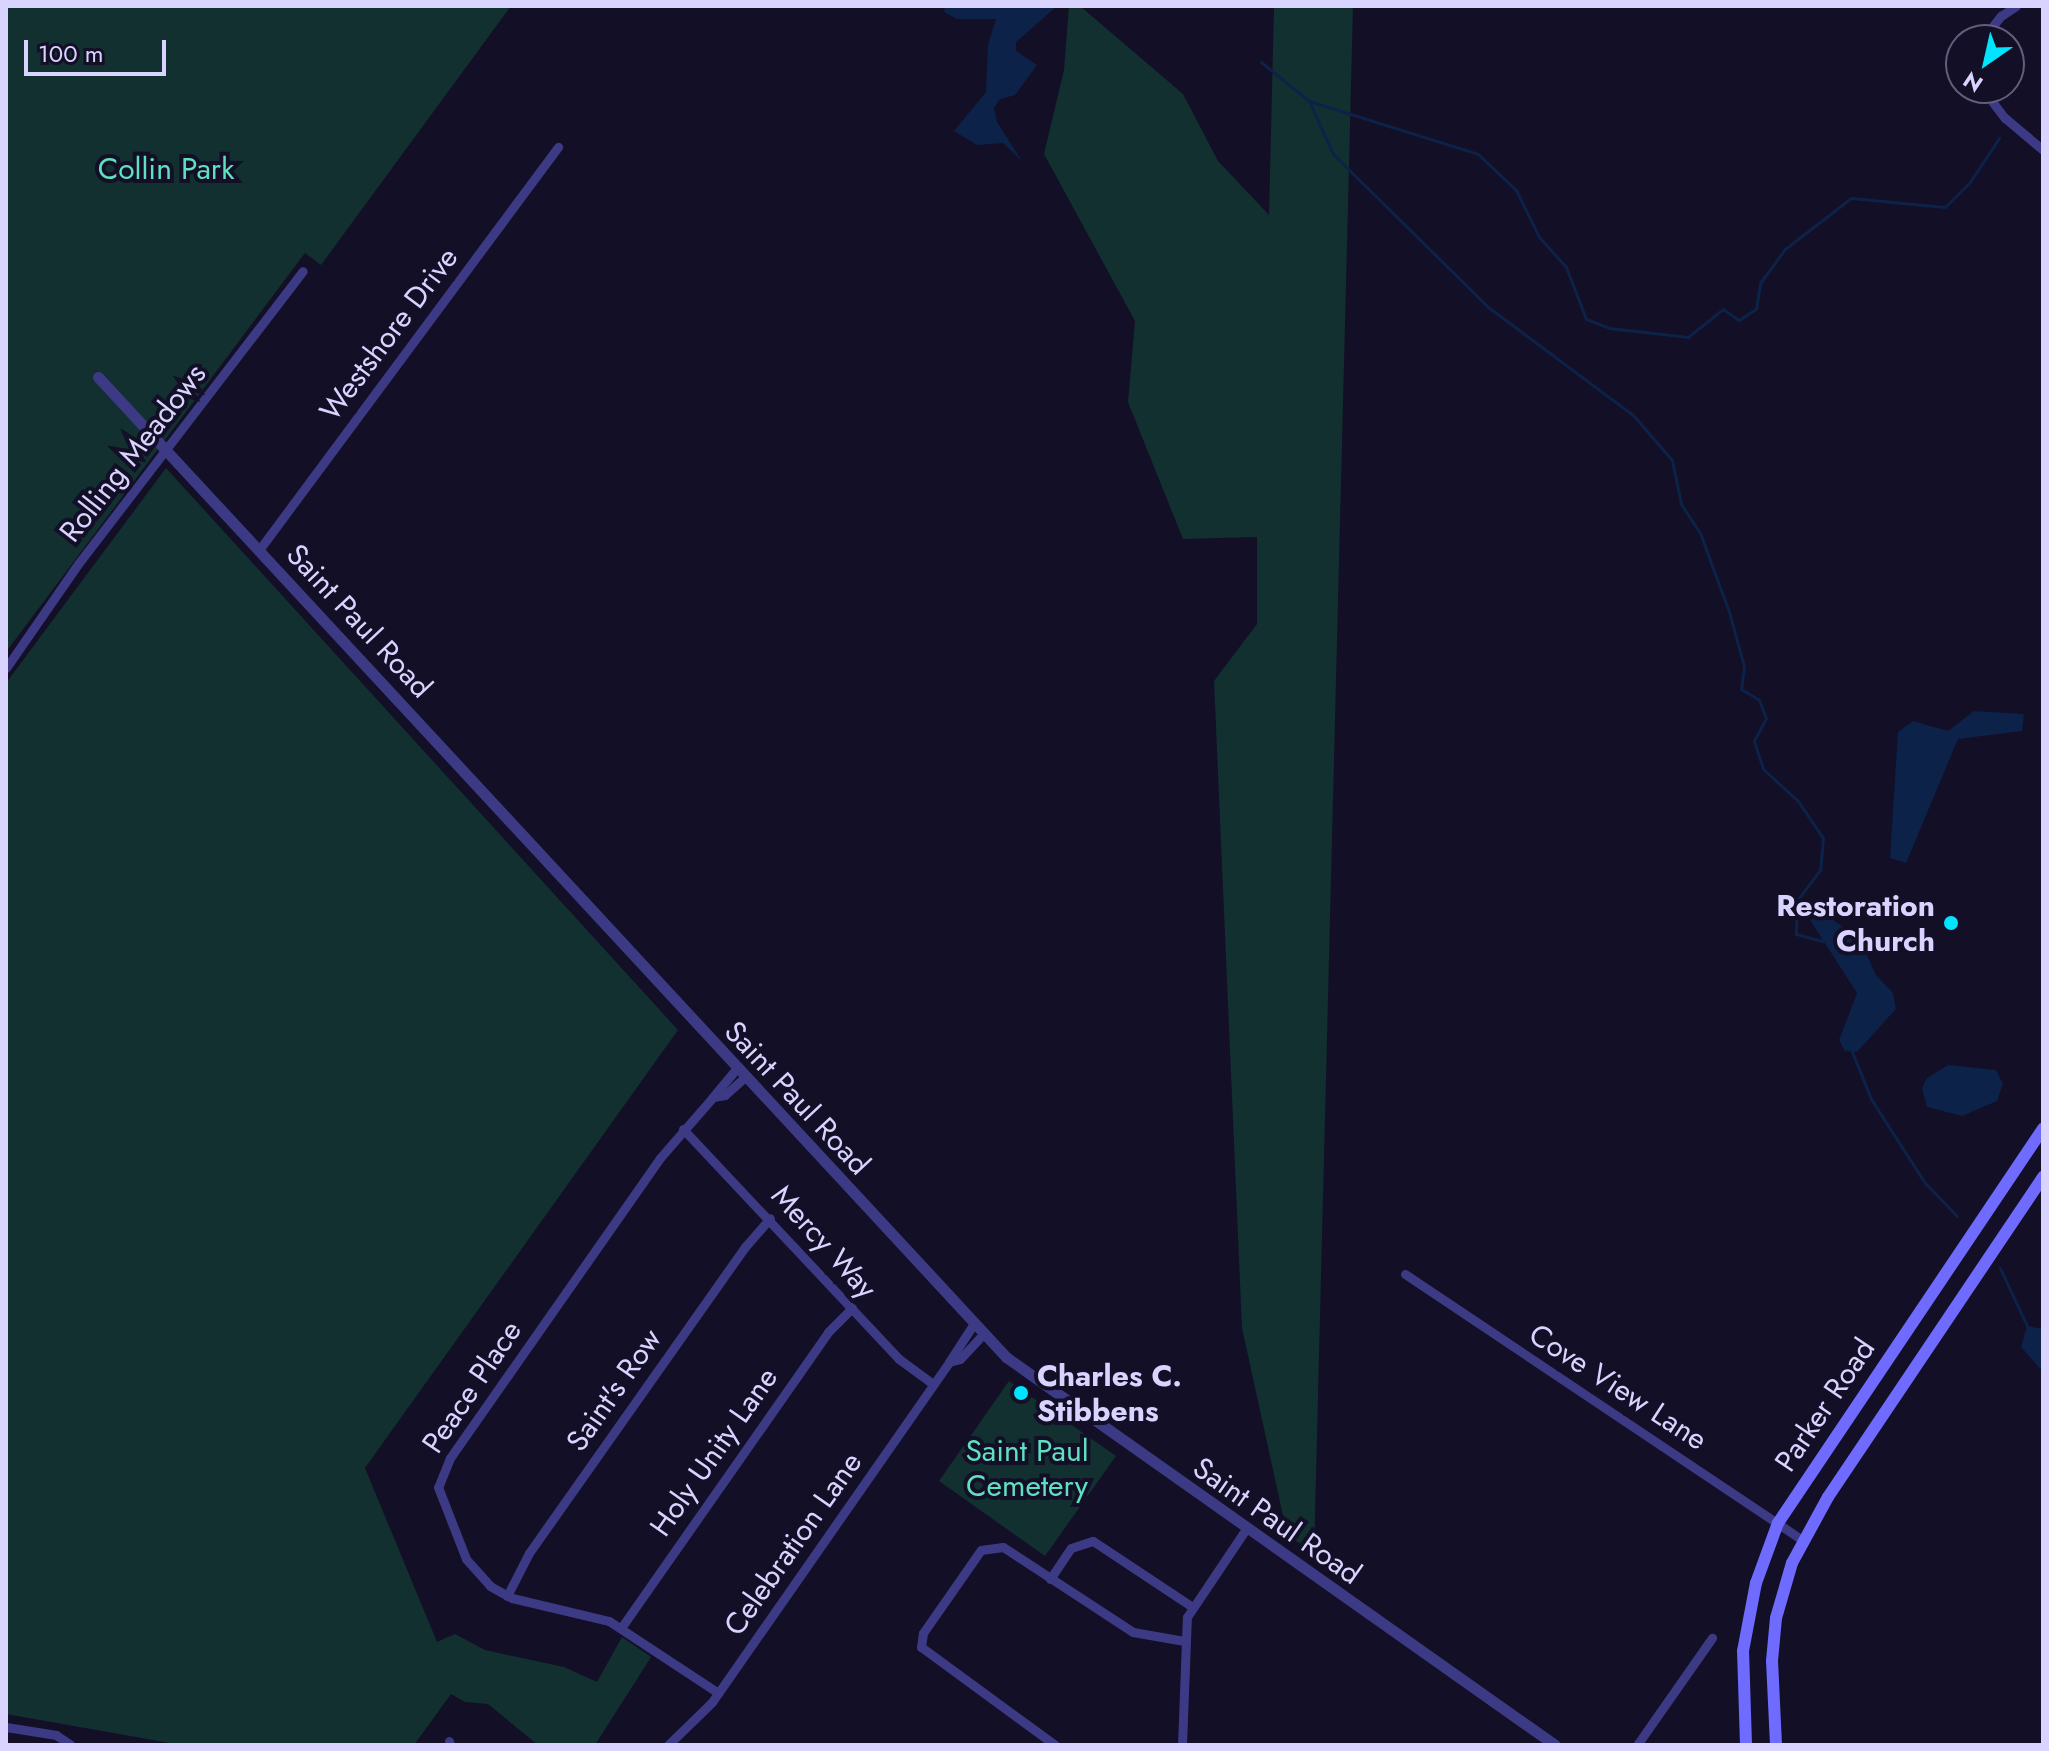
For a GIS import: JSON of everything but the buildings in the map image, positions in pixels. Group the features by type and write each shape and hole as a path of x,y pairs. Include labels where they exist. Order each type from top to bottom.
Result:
{"main road":[{"name":"Parker Road","path":"1746,1745 1743,1651 1756,1583 1778,1523 2043,1129"},
{"name":"Parker Road","path":"1776,1745 1771,1699 1774,1639 1786,1582 1803,1540 2043,1177"}],"street":[{"path":"1998,24 2016,6"},
{"path":"1994,104 2005,118 2043,150"},
{"name":"Westshore Drive","path":"259,550 558,147"},
{"name":"Rolling Meadows","path":"6,668 78,564 303,271"},
{"name":"Saint Paul Road","path":"98,377 973,1325 1031,1378 1555,1745"},
{"name":"Peace Place","path":"718,1693 621,1628 580,1610 507,1596 486,1583 466,1559 439,1494 441,1475 683,1129 713,1097 725,1095 741,1072"},
{"name":"Mercy Way","path":"683,1129 770,1218 899,1359 933,1384"},
{"name":"Saint's Row","path":"507,1596 529,1553 770,1218"},
{"name":"Cove View Lane","path":"1405,1274 1803,1540"},
{"name":"Holy Unity Lane","path":"621,1628 828,1332 852,1308"},
{"name":"Celebration Lane","path":"668,1745 718,1693 973,1325"},
{"name":"Celebration Lane","path":"949,1362 960,1359 983,1334"},
{"path":"1182,1745 1184,1641 1191,1606 1246,1529"},
{"path":"1050,1579 1071,1548 1093,1541 1191,1606"},
{"path":"1055,1745 921,1647 923,1633 986,1546 1003,1547 1133,1632 1184,1641"},
{"path":"1637,1745 1712,1638"},
{"path":"6,1727 56,1735 71,1745"}],"green space":[{"name":"Collin Park","path":"6,6 511,6 321,265 305,253 6,652"},
{"path":"1069,6 1080,6 1183,94 1218,161 1269,215 1274,6 1353,6 1314,1554 1287,1534 1242,1328 1214,681 1257,624 1257,537 1183,539 1128,402 1135,321 1044,154 1064,70"},
{"path":"166,468 678,1030 365,1468 437,1642 455,1634 485,1650 564,1667 597,1682 622,1637 651,1657 595,1745 538,1745 488,1704 465,1702 451,1694 414,1745 181,1745 6,1714 6,683"},
{"name":"Saint Paul Cemetery","path":"1009,1381 1116,1456 1045,1556 939,1481"}],"water":[{"path":"945,6 1057,6 1016,42 1016,51 1037,65 1015,95 1000,99 994,108 997,122 1022,161 1003,143 977,145 954,131 986,92 988,45 996,19 957,19 944,12"},
{"path":"1974,711 2024,714 2022,731 1958,739 1906,863 1890,858 1898,732 1913,721 1948,731"},
{"path":"1823,913 1859,938 1876,975 1893,993 1896,1009 1857,1052 1845,1051 1839,1040 1857,993 1810,920"},
{"path":"1948,1065 1996,1070 2003,1084 1997,1101 1962,1116 1927,1107 1922,1088 1927,1078"},
{"path":"2027,1326 2043,1329 2043,1372 2021,1347"}],"waterway":[{"path":"1261,62 1309,101 1478,154 1516,190 1539,237 1566,267 1586,319 1609,328 1688,337 1723,309 1739,320 1756,309 1760,283 1785,249 1851,198 1945,207 1970,182 1999,138"},
{"path":"1309,101 1333,154 1488,307 1634,416 1672,460 1681,504 1700,533 1729,612 1744,666 1741,689 1759,700 1766,718 1754,741 1763,769 1798,801 1823,838 1820,870 1797,900 1796,934 1822,941"},
{"path":"1851,1049 1871,1099 1925,1183 1957,1216"},
{"path":"2000,1268 2028,1328"}],"place":[{"name":"Restoration Church","path":"1951,923"},
{"name":"Charles C. Stibbens","path":"1021,1393"}]}
